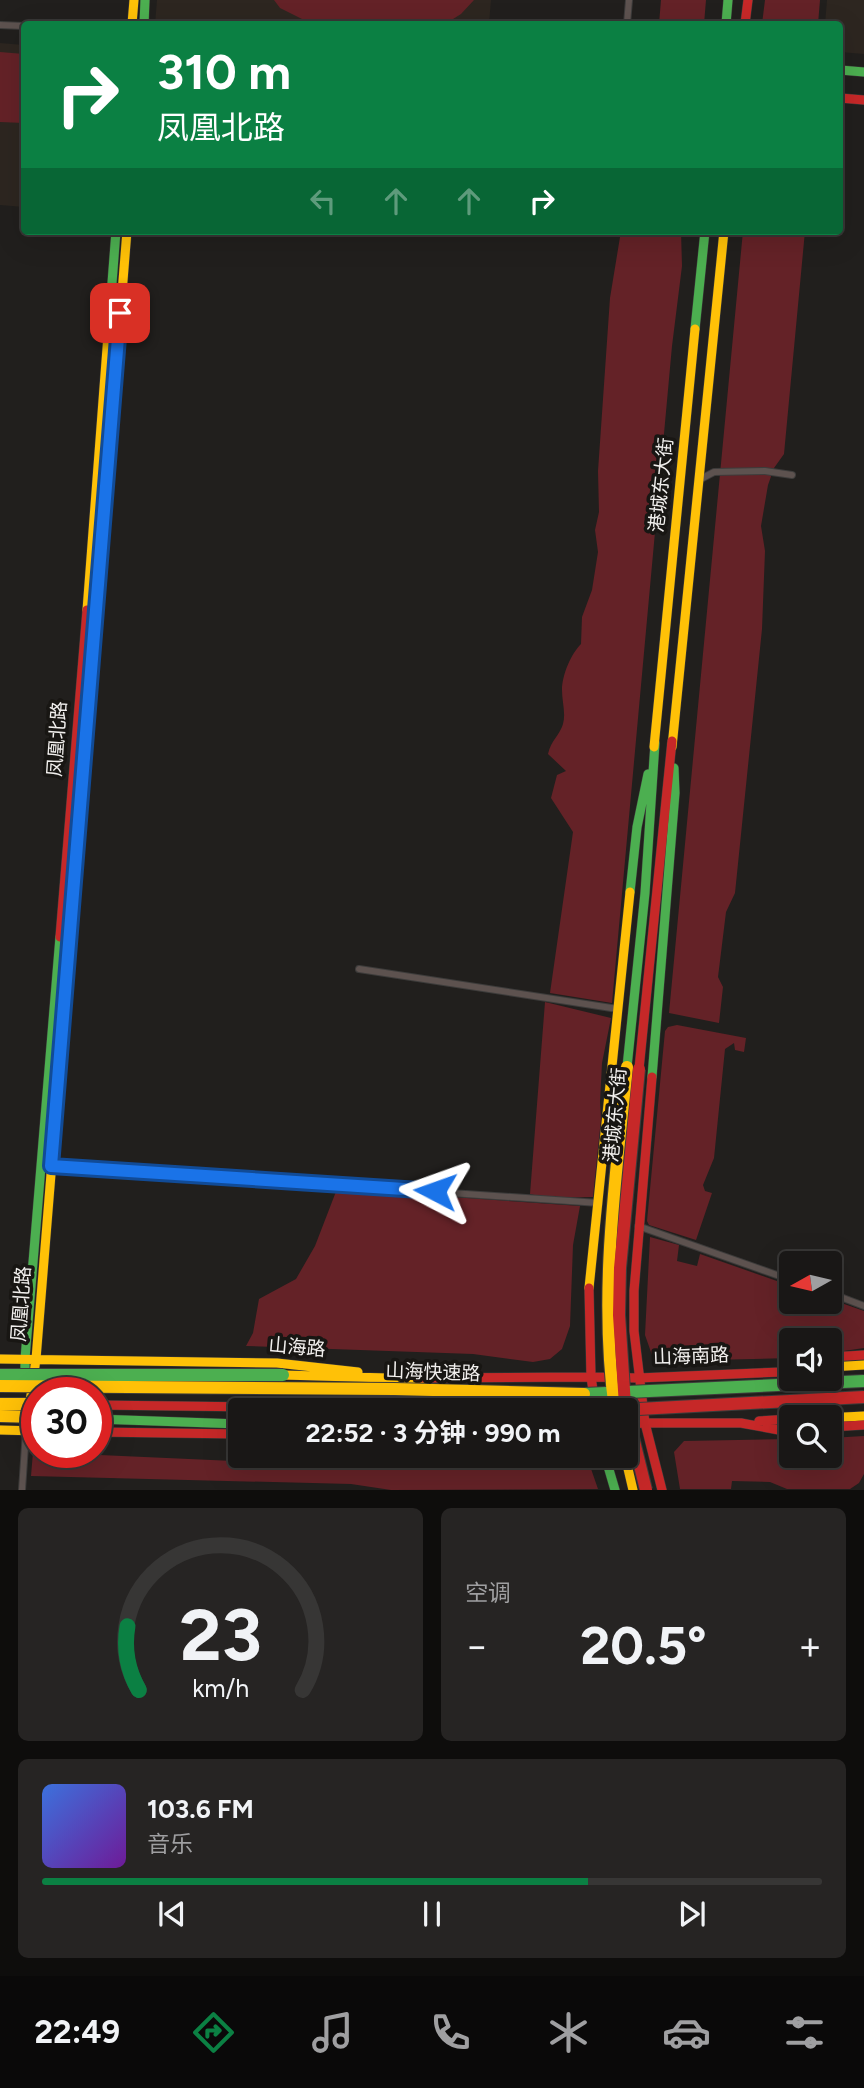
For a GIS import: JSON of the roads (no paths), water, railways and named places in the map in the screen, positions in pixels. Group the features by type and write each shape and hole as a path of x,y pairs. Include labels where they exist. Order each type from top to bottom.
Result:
{"main road":[{"path":"132,21 134,0"},
{"path":"144,21 145,0"},
{"path":"726,21 728,0"},
{"path":"745,21 748,0"},
{"path":"843,69 864,72"},
{"path":"843,98 864,100"},
{"name":"凤凰北路","path":"31,1377 69,836 116,235"},
{"name":"凤凰北路","path":"31,1359 51,1166 127,235"},
{"name":"港城东大街","path":"646,1489 625,1405 619,1315 620,1268 654,743 705,235"},
{"name":"港城东大街","path":"614,1398 608,1361 606,1316 672,741 724,235"},
{"name":"港城东大街","path":"662,1489 645,1423 638,1378 634,1291 675,793 672,741"},
{"name":"港城东大街","path":"594,1398 591,1377 589,1280 637,827 654,743"},
{"path":"842,1356 864,1354"},
{"name":"山海路","path":"0,1359 277,1363 422,1379 591,1377"},
{"path":"842,1366 864,1365"},
{"name":"山海南路","path":"591,1377 638,1378 779,1370"},
{"path":"0,1375 283,1375 422,1379"},
{"name":"山海快速路","path":"0,1386 394,1390 572,1395 864,1381"},
{"path":"638,1409 864,1397"},
{"path":"0,1404 21,1404"},
{"name":"山海快速路","path":"112,1405 228,1407"},
{"path":"0,1416 21,1417"},
{"path":"842,1417 864,1416"},
{"path":"112,1420 228,1424"},
{"path":"638,1423 741,1423 779,1420"},
{"path":"741,1423 779,1430"},
{"path":"842,1426 864,1425"},
{"path":"0,1430 21,1431"},
{"path":"112,1432 228,1434"},
{"path":"609,1468 615,1489"},
{"path":"628,1468 633,1489"}],"street":[{"path":"627,21 629,0"},
{"path":"0,24 21,26"},
{"path":"699,480 714,472 765,471 792,475"},
{"path":"359,969 618,1009"},
{"path":"51,1166 599,1203"},
{"path":"638,1226 779,1276"},
{"path":"842,1298 864,1306"},
{"path":"22,1489 26,1468"}]}
